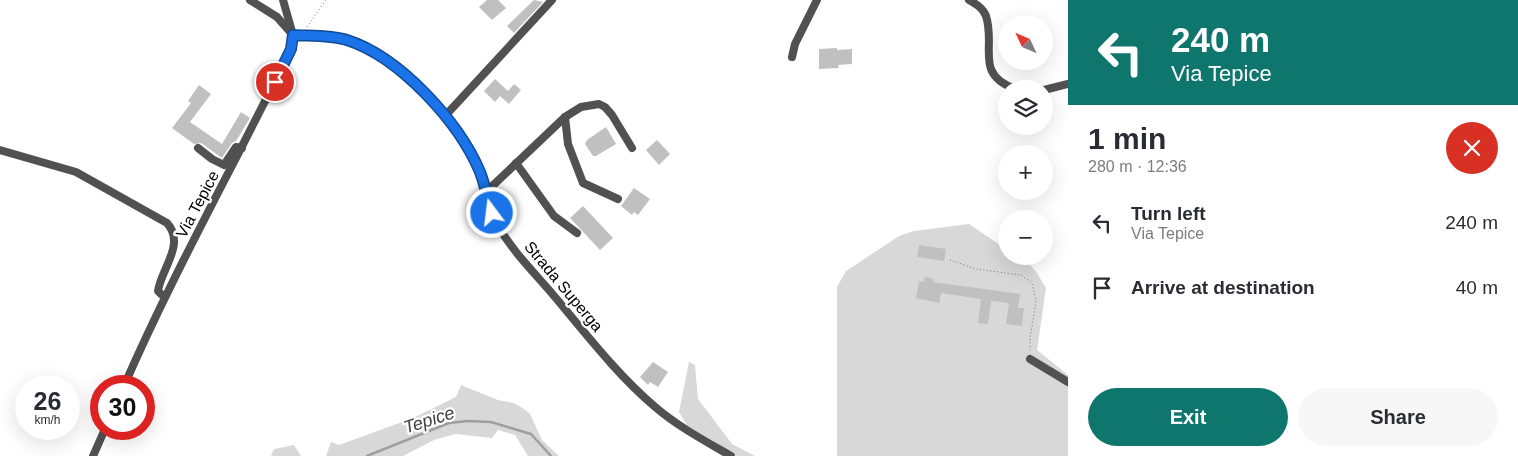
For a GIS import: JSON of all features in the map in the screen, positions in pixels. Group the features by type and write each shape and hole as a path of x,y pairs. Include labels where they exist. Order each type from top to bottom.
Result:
{"street":[{"path":"250,0 277,17 297,35"},
{"path":"284,0 297,35"},
{"path":"445,116 552,0"},
{"path":"792,57 795,44 817,0"},
{"path":"969,0 979,6 986,15 990,70 1000,80"},
{"name":"Strada Superga","path":"297,35 345,39 367,49 400,70 436,104 462,138 480,173 498,227 532,272 619,372 655,407 677,424 731,456"},
{"name":"Via Tepice","path":"129,375 164,297 242,148 297,35"},
{"path":"1053,88 1068,84"},
{"path":"486,192 565,117 580,107 599,104 612,114 632,148"},
{"path":"565,117 568,144 583,183 618,199"},
{"path":"198,148 212,159 224,165 236,147 242,148"},
{"path":"0,150 76,172 167,224 174,231 175,241 170,258 159,281 158,291 164,297"},
{"path":"516,163 554,216 577,233"},
{"path":"1030,359 1068,382"},
{"path":"93,456 100,440"}],"path":[{"path":"297,35 326,0"},
{"path":"950,260 976,269 1021,275 1032,283 1036,302 1030,339 1030,359"}],"shaded area":[{"path":"969,224 998,244 998,265 1030,265 1035,270 1046,288 1037,350 1068,375 1068,456 837,456 837,287 846,271 899,236 914,231"},
{"path":"689,362 695,365 698,399 732,444 755,456 737,456 688,427 679,412"},
{"path":"461,385 498,400 514,403 524,409 530,414 542,440 559,456 528,456 515,435 498,430 492,438 455,434 434,440 403,456 326,456 331,442 339,445 413,418 456,397"},
{"path":"294,445 301,456 271,456 274,449"}],"building":[{"path":"487,0 498,0 506,8 492,20 479,7"},
{"path":"534,0 543,2 514,33 507,26"},
{"path":"837,48 837,50 852,49 852,64 838,65 839,68 819,69 819,49"},
{"path":"495,79 508,91 514,84 521,90 509,104 500,96 495,102 484,91"},
{"path":"199,85 211,94 190,122 222,144 241,112 250,118 236,141 232,143 222,158 201,143 194,144 172,128 191,103 188,101"},
{"path":"606,127 616,144 593,156 585,144 587,140"},
{"path":"657,140 670,154 659,165 646,150"},
{"path":"634,188 650,199 638,215 634,212 632,215 621,206"},
{"path":"583,206 613,238 600,250 570,218"},
{"path":"919,245 946,249 944,261 917,257"},
{"path":"925,277 934,279 933,282 1020,294 1018,308 1024,308 1022,326 1006,324 1009,303 991,301 988,324 978,323 981,299 941,293 939,303 916,298 919,281 924,282"},
{"path":"653,362 668,372 658,387 650,382 648,385 640,377"}],"waterway":[{"name":"Tepice","path":"367,456 449,423 468,421 491,422 531,434 551,456"}],"route":[{"path":"275,82 291,49 293,35 345,39 367,49 400,70 436,104 462,138 480,173 492,213"}]}
